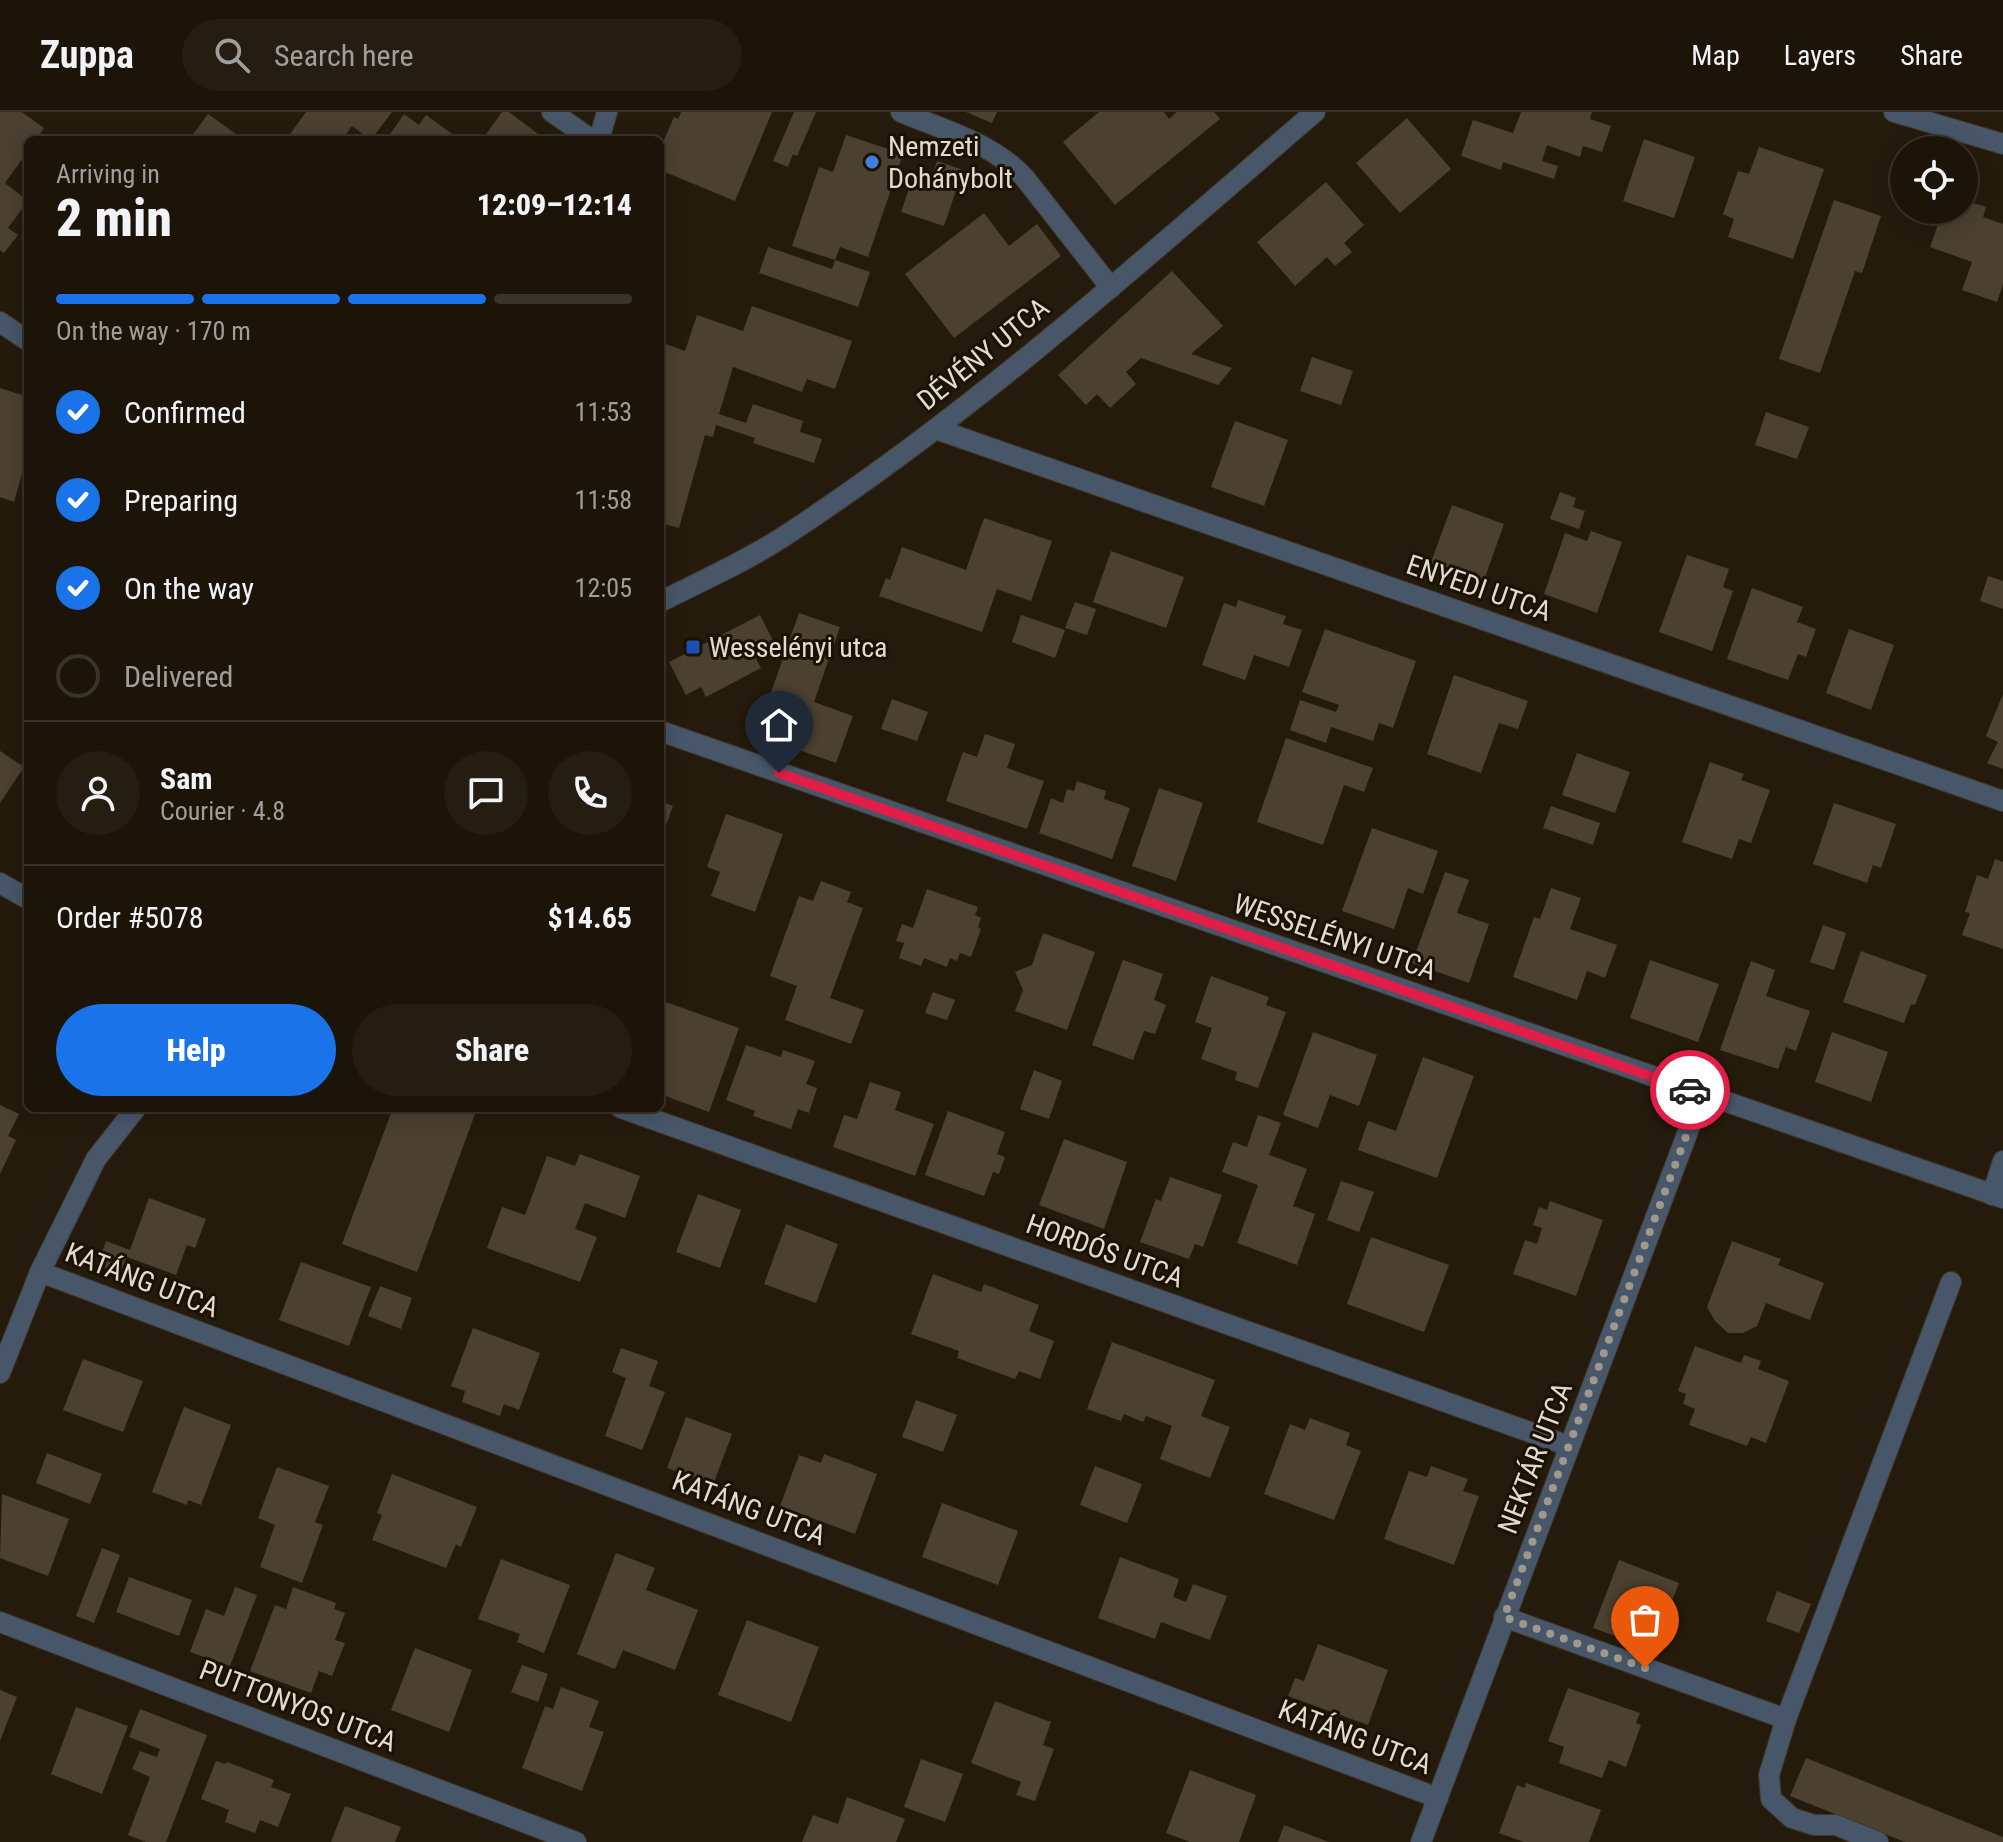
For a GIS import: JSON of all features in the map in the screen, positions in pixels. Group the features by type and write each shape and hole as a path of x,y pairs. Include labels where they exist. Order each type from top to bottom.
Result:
{"street":[{"path":"552,112 586,136"},
{"path":"600,136 607,112"},
{"path":"901,112 991,150 1011,163 1111,288"},
{"name":"DÉVÉNY UTCA","path":"664,600 781,538 936,429 1111,288 1315,112"},
{"path":"1894,112 2003,144"},
{"path":"0,322 24,338"},
{"name":"ENYEDI UTCA","path":"936,429 2003,801"},
{"name":"WESSELÉNYI UTCA","path":"664,732 1998,1196"},
{"path":"0,883 24,897"},
{"name":"NEKTÁR UTCA","path":"1421,1842 1702,1094"},
{"path":"0,1373 40,1272 96,1159 133,1112"},
{"name":"HORDÓS UTCA","path":"632,1112 1569,1446"},
{"path":"1998,1196 2003,1161"},
{"name":"KATÁNG UTCA","path":"40,1272 1438,1798"},
{"path":"1878,1842 1836,1825 1814,1825 1792,1818 1771,1799 1769,1775 1786,1719 1951,1282"},
{"path":"1504,1617 1786,1719"},
{"name":"PUTTONYOS UTCA","path":"0,1622 576,1842"}],"building":[{"path":"0,112 22,112 44,128 39,136 24,136 24,157 5,183 24,198 24,206 8,228 18,235 4,253 0,250"},
{"path":"306,112 392,112 374,136 366,136 352,126 345,136 289,136"},
{"path":"502,112 509,112 541,136 485,136"},
{"path":"681,112 772,112 735,201 664,172 664,140 674,117 678,119"},
{"path":"794,112 816,112 797,156 793,154 788,167 773,161"},
{"path":"966,112 997,112 992,123"},
{"path":"1099,112 1164,112 1169,119 1177,112 1214,112 1220,119 1115,205 1063,142"},
{"path":"1521,112 1592,112 1590,119 1611,126 1602,152 1583,146 1580,157 1547,145 1542,161 1558,166 1554,179 1503,162 1501,170 1461,156 1473,120 1513,133"},
{"path":"208,114 236,134 235,136 192,136"},
{"path":"404,114 419,125 426,115 455,136 389,136"},
{"path":"1407,118 1451,169 1400,213 1356,163"},
{"path":"846,135 903,154 868,257 840,247 835,260 792,246 819,167 833,172"},
{"path":"1644,139 1695,157 1674,218 1623,201"},
{"path":"1759,147 1824,169 1793,259 1728,237 1734,219 1723,214 1738,171 1749,174"},
{"path":"937,161 963,170 944,226 901,212 914,174 931,180"},
{"path":"1326,182 1364,225 1344,243 1352,252 1335,266 1327,257 1295,286 1257,242"},
{"path":"1834,200 1881,216 1862,273 1855,271 1820,373 1779,359"},
{"path":"1978,204 1986,207 1983,217 2003,224 2003,284 1997,302 1962,290 1972,262 1930,247 1938,224 1978,224"},
{"path":"984,213 1009,246 1037,224 1061,256 954,338 905,274"},
{"path":"768,247 832,269 835,260 870,272 858,307 759,273"},
{"path":"1172,271 1223,326 1191,354 1232,368 1218,385 1141,358 1126,372 1136,384 1110,408 1097,394 1086,405 1058,375"},
{"path":"752,306 852,341 835,389 807,379 802,392 733,367 719,414 746,423 753,404 803,421 800,432 822,439 814,463 753,443 755,438 716,425 713,437 705,435 679,528 664,524 664,343 685,351 697,315 743,331"},
{"path":"1312,357 1353,371 1341,405 1300,391"},
{"path":"0,388 24,396 24,475 14,502 0,497"},
{"path":"1766,412 1809,427 1797,459 1755,445"},
{"path":"1235,421 1288,440 1264,506 1211,487"},
{"path":"1560,492 1576,498 1573,507 1585,511 1579,529 1550,519"},
{"path":"1452,505 1504,524 1483,583 1430,565"},
{"path":"984,518 1052,541 1031,601 997,589 982,632 879,596 886,578 890,580 902,547 966,570"},
{"path":"1591,531 1622,542 1597,613 1544,594 1565,533 1587,541"},
{"path":"1111,551 1184,577 1166,628 1093,602"},
{"path":"1687,555 1729,569 1723,587 1733,591 1712,651 1659,632"},
{"path":"1988,576 2003,581 2003,609 1980,601"},
{"path":"1752,588 1803,607 1797,622 1816,629 1806,657 1798,654 1788,680 1727,659"},
{"path":"1238,600 1286,616 1283,624 1302,630 1289,667 1254,655 1245,680 1202,665 1224,603 1236,607"},
{"path":"1075,602 1096,609 1087,635 1065,628"},
{"path":"799,613 840,627 814,702 853,716 836,763 756,735"},
{"path":"760,615 777,648 756,659 761,668 706,697 701,687 686,695 669,662"},
{"path":"1021,615 1065,630 1055,658 1012,642"},
{"path":"1325,629 1416,661 1393,728 1379,723 1373,741 1331,727 1326,743 1290,730 1300,700 1336,712 1339,705 1302,692"},
{"path":"1849,629 1894,645 1871,710 1826,693"},
{"path":"1454,675 1528,701 1518,729 1499,723 1481,773 1427,754"},
{"path":"2003,694 2003,769 1987,763 1998,742 1986,736"},
{"path":"892,699 928,712 917,741 881,729"},
{"path":"985,734 1015,744 1007,768 1044,781 1027,829 946,801 963,752 977,757"},
{"path":"1286,738 1373,768 1364,792 1344,785 1323,845 1257,822"},
{"path":"0,751 24,767 0,803"},
{"path":"1577,753 1630,772 1615,813 1562,795"},
{"path":"1710,762 1744,774 1741,780 1770,790 1751,843 1739,839 1732,859 1682,842"},
{"path":"1077,781 1106,791 1104,799 1130,808 1112,859 1039,833 1051,798 1063,803 1067,789 1074,791"},
{"path":"1159,788 1203,803 1176,881 1132,866"},
{"path":"664,803 673,806 664,830"},
{"path":"1834,803 1896,824 1881,868 1873,865 1867,883 1813,864"},
{"path":"1551,806 1600,823 1593,845 1543,828"},
{"path":"726,814 783,834 755,912 711,896 720,872 707,867"},
{"path":"1372,828 1438,851 1423,894 1408,888 1394,929 1342,911"},
{"path":"1995,859 2003,862 2003,949 1962,935 1970,913 1965,912 1977,875 1988,879"},
{"path":"1445,872 1469,880 1457,913 1489,924 1469,983 1412,963"},
{"path":"821,881 851,892 847,902 863,908 830,998 864,1010 851,1044 785,1020 797,986 770,976 799,896 813,901"},
{"path":"1551,888 1581,898 1570,929 1617,945 1605,978 1587,971 1577,1000 1513,977 1534,917 1540,919"},
{"path":"927,889 978,907 975,915 981,918 978,927 981,929 971,957 960,953 957,961 950,958 947,967 924,958 921,966 899,958 904,943 896,941 902,924 913,928"},
{"path":"1823,925 1846,933 1834,970 1810,962"},
{"path":"1043,933 1095,952 1067,1030 1015,1011 1023,990 1015,972 1032,965"},
{"path":"1861,951 1927,975 1904,1023 1843,1002"},
{"path":"1123,960 1163,974 1154,1000 1166,1005 1155,1034 1144,1031 1133,1060 1092,1045"},
{"path":"1650,960 1719,984 1698,1042 1630,1018"},
{"path":"1751,961 1775,970 1766,996 1810,1011 1796,1051 1786,1047 1778,1069 1720,1050"},
{"path":"1211,976 1269,997 1266,1005 1286,1012 1258,1088 1235,1080 1237,1072 1201,1059 1212,1028 1195,1022"},
{"path":"933,992 955,1000 947,1020 925,1013"},
{"path":"664,1001 739,1028 709,1112 664,1095"},
{"path":"1313,1032 1377,1055 1359,1106 1330,1095 1318,1128 1283,1115"},
{"path":"1832,1032 1888,1052 1871,1102 1815,1082"},
{"path":"746,1045 781,1057 783,1050 815,1061 806,1084 817,1088 809,1113 798,1109 791,1129 753,1116 755,1111 726,1100"},
{"path":"1423,1057 1474,1076 1437,1178 1358,1150 1368,1121 1396,1131"},
{"path":"1034,1070 1062,1081 1049,1119 1020,1109"},
{"path":"870,1082 901,1092 895,1110 934,1124 915,1176 833,1147 844,1115 857,1119"},
{"path":"0,1105 19,1114 8,1136 16,1140 0,1174"},
{"path":"948,1111 1005,1132 997,1154 1005,1157 999,1174 993,1172 984,1196 925,1175"},
{"path":"392,1112 475,1114 417,1272 342,1244"},
{"path":"1258,1115 1281,1123 1269,1155 1307,1169 1293,1206 1315,1214 1297,1265 1237,1243 1258,1185 1222,1172 1233,1142 1247,1147"},
{"path":"1064,1139 1127,1162 1104,1229 1039,1205"},
{"path":"580,1154 640,1176 625,1218 585,1203 575,1229 597,1237 580,1282 487,1248 502,1207 525,1215 547,1156 575,1166"},
{"path":"1170,1177 1222,1195 1203,1247 1195,1244 1189,1259 1140,1242 1156,1199 1161,1201"},
{"path":"1341,1181 1374,1192 1359,1232 1327,1220"},
{"path":"698,1194 741,1210 720,1268 676,1252"},
{"path":"149,1198 206,1219 195,1248 187,1245 176,1275 127,1257 121,1273 97,1265 106,1241 130,1250"},
{"path":"1550,1201 1603,1220 1576,1296 1513,1274 1525,1240 1537,1244 1542,1228 1533,1225 1539,1207 1547,1210"},
{"path":"786,1224 838,1244 816,1303 764,1284"},
{"path":"1371,1237 1449,1265 1424,1332 1347,1304"},
{"path":"1732,1241 1781,1259 1778,1265 1824,1283 1810,1320 1766,1303 1757,1326 1743,1333 1728,1333 1715,1321 1707,1307"},
{"path":"301,1262 371,1287 349,1346 279,1320"},
{"path":"933,1274 981,1292 984,1284 1039,1305 1029,1331 1054,1341 1040,1379 1019,1371 1015,1379 957,1358 959,1351 911,1334"},
{"path":"380,1286 412,1298 401,1329 368,1316"},
{"path":"473,1328 540,1353 519,1410 504,1404 500,1416 462,1402 465,1391 451,1386"},
{"path":"1112,1342 1215,1380 1201,1416 1230,1427 1210,1478 1160,1459 1172,1426 1146,1416 1143,1422 1124,1414 1121,1421 1087,1409"},
{"path":"1695,1346 1741,1363 1744,1355 1761,1361 1758,1369 1789,1381 1766,1443 1751,1437 1747,1446 1689,1425 1695,1409 1683,1404 1686,1394 1678,1391"},
{"path":"621,1348 658,1361 649,1386 665,1392 642,1450 605,1436 626,1378 612,1372"},
{"path":"83,1359 143,1381 123,1432 63,1410"},
{"path":"916,1400 957,1415 943,1452 902,1437"},
{"path":"184,1407 231,1425 201,1505 188,1500 187,1505 152,1492"},
{"path":"686,1417 732,1434 713,1485 667,1468"},
{"path":"1310,1418 1350,1433 1346,1445 1361,1451 1334,1520 1264,1494 1290,1424 1305,1430"},
{"path":"47,1453 102,1474 90,1504 36,1483"},
{"path":"824,1454 877,1474 855,1534 780,1506 799,1455 821,1463"},
{"path":"1095,1466 1142,1484 1127,1523 1080,1505"},
{"path":"1431,1466 1468,1479 1463,1491 1479,1496 1454,1565 1384,1539 1409,1471 1427,1477"},
{"path":"277,1467 329,1486 315,1522 323,1525 302,1583 260,1567 275,1525 258,1518"},
{"path":"392,1474 477,1507 461,1547 456,1544 446,1568 372,1540 382,1515 377,1513"},
{"path":"2,1494 69,1519 48,1576 0,1558"},
{"path":"942,1503 1018,1531 998,1585 922,1557"},
{"path":"102,1548 120,1555 94,1623 76,1616"},
{"path":"616,1553 655,1568 646,1590 698,1610 675,1670 623,1650 615,1669 577,1654"},
{"path":"1120,1557 1179,1579 1173,1597 1186,1602 1193,1584 1227,1596 1210,1640 1161,1622 1155,1639 1098,1618"},
{"path":"501,1559 570,1585 544,1653 517,1642 520,1634 478,1619"},
{"path":"1619,1560 1679,1583 1657,1639 1625,1627 1621,1638 1593,1628"},
{"path":"129,1577 192,1600 179,1636 116,1612"},
{"path":"235,1587 257,1595 230,1666 190,1652 206,1609 224,1616"},
{"path":"293,1587 336,1603 334,1609 345,1613 335,1640 345,1643 332,1676 319,1671 311,1693 250,1671 275,1605 286,1609"},
{"path":"1777,1591 1811,1604 1799,1633 1766,1621"},
{"path":"747,1620 819,1647 791,1722 718,1695"},
{"path":"1318,1644 1388,1670 1368,1725 1288,1696 1295,1678 1304,1681"},
{"path":"415,1648 472,1670 449,1732 391,1710"},
{"path":"522,1665 548,1674 538,1702 511,1692"},
{"path":"561,1687 599,1701 589,1727 604,1732 582,1791 522,1768 545,1706 553,1709"},
{"path":"1568,1688 1640,1713 1636,1723 1641,1725 1626,1767 1609,1760 1602,1778 1559,1763 1564,1747 1548,1741"},
{"path":"0,1690 17,1697 0,1741"},
{"path":"995,1701 1051,1722 1043,1745 1054,1749 1035,1801 1016,1795 1021,1782 971,1763"},
{"path":"76,1707 128,1726 102,1794 51,1774"},
{"path":"140,1709 207,1735 166,1842 146,1842 128,1835 150,1777 132,1769 140,1751 157,1757 160,1749 129,1737"},
{"path":"1806,1758 2003,1837 2003,1842 1905,1842 1790,1796"},
{"path":"921,1759 963,1774 945,1822 904,1807"},
{"path":"216,1761 227,1762 274,1780 271,1787 291,1794 278,1827 260,1820 255,1833 225,1822 229,1810 201,1799"},
{"path":"1190,1770 1256,1795 1239,1842 1190,1842 1166,1833"},
{"path":"1526,1783 1601,1810 1589,1842 1524,1842 1499,1833 1517,1785 1525,1788"},
{"path":"847,1797 905,1819 896,1842 802,1842 813,1815 838,1824"},
{"path":"345,1806 401,1827 395,1842 331,1842"},
{"path":"1284,1825 1329,1842 1278,1842"}],"way so far":[{"path":"1645,1668 1504,1617 1702,1094 1690,1090"}],"place":[{"name":"Nemzeti Dohánybolt","path":"872,162"},
{"name":"Wesselényi utca","path":"693,647"}],"route":[{"path":"779,773 1690,1090"}]}
